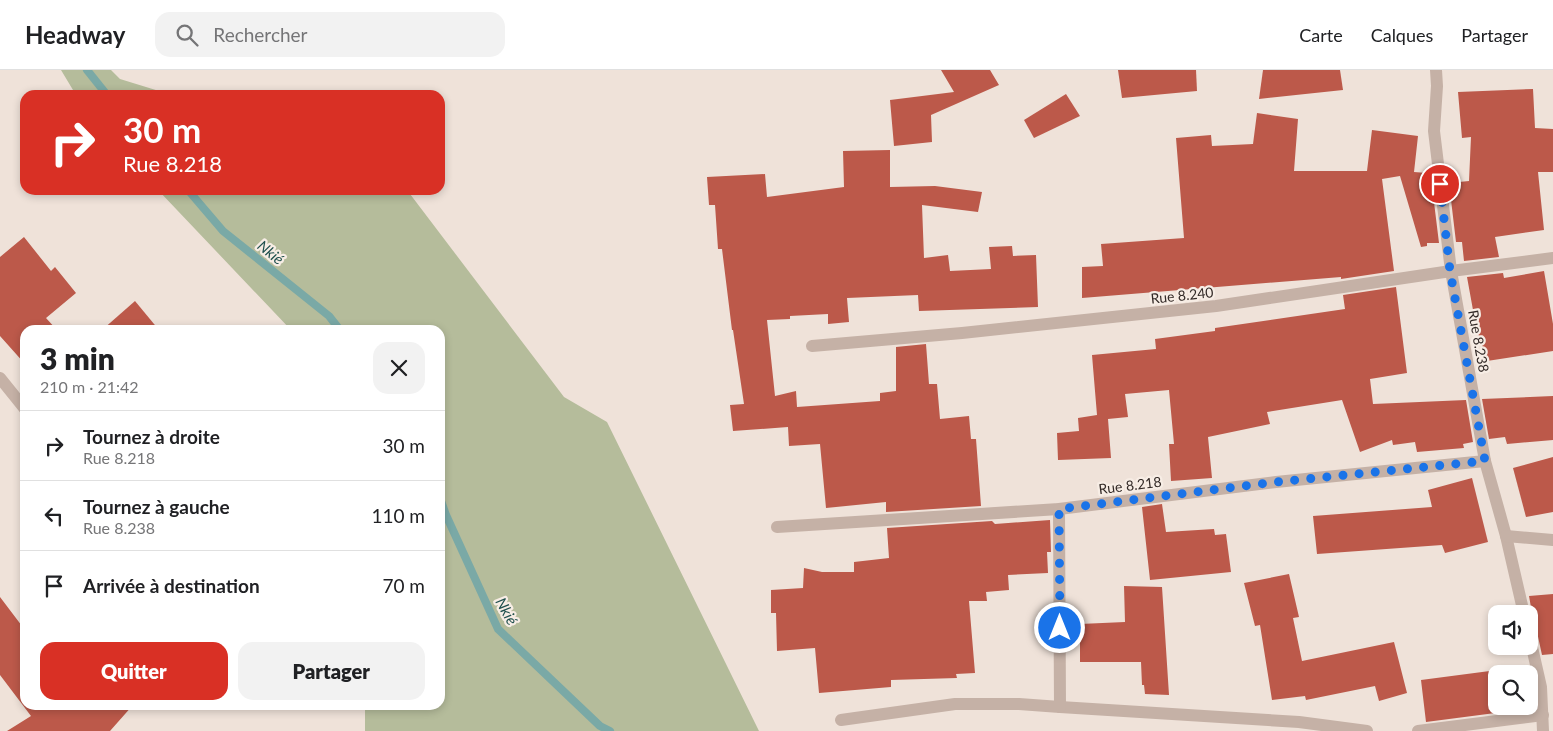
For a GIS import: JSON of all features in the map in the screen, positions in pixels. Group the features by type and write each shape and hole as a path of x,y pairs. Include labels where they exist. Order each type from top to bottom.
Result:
{"street":[{"name":"Rue 8.238","path":"1436,70 1438,86 1434,132 1450,271 1485,461 1506,536 1522,605"},
{"name":"Rue 8.240","path":"812,346 962,333 1216,306 1450,271 1553,258"},
{"path":"0,378 20,403"},
{"name":"Rue 8.218","path":"777,528 1059,509 1276,482 1485,461"},
{"path":"1059,509 1060,707"},
{"path":"1506,536 1553,540"},
{"path":"1534,655 1541,688 1543,731"},
{"path":"841,720 955,704 1019,704 1299,722 1367,731"},
{"path":"1418,731 1543,715"}],"green space":[{"path":"61,70 111,70 120,79 156,90 73,90"},
{"path":"163,195 411,195 564,397 607,422 759,731 365,731 365,710 445,710 445,325 286,325"}],"building":[{"path":"941,70 990,70 999,85 931,115 932,142 894,146 890,100 954,92"},
{"path":"1118,70 1196,70 1197,91 1122,98"},
{"path":"1263,70 1340,70 1343,90 1259,99"},
{"path":"1533,89 1535,128 1553,129 1553,172 1538,172 1544,230 1495,237 1499,257 1464,261 1462,242 1456,242 1449,183 1469,181 1471,137 1462,138 1458,92"},
{"path":"1066,94 1080,116 1034,138 1024,120"},
{"path":"1257,113 1298,119 1294,171 1367,171 1372,130 1418,136 1414,172 1427,173 1427,186 1432,186 1439,243 1427,243 1427,246 1421,247 1400,176 1382,179 1394,271 1341,279 1341,277 1082,298 1082,267 1103,266 1101,244 1184,238 1176,138 1211,135 1212,146 1253,144"},
{"path":"890,150 890,187 935,186 982,192 978,212 922,205 924,258 948,255 950,271 991,269 989,247 1012,246 1013,256 1036,255 1038,307 919,311 918,295 847,298 849,322 828,324 828,314 790,316 790,319 767,320 775,396 796,391 797,407 880,401 880,393 896,391 896,347 926,344 929,384 937,384 940,419 969,416 971,439 976,439 981,506 886,512 886,502 826,508 820,444 789,446 788,427 733,431 730,405 744,404 722,249 718,249 715,205 709,205 707,177 765,174 767,197 844,187 843,151"},
{"path":"24,237 51,271 55,267 76,293 46,318 52,325 20,325 20,358 0,336 0,257"},
{"path":"1544,271 1553,324 1553,351 1487,361 1471,311 1473,310 1467,277 1503,273 1504,278"},
{"path":"1396,287 1407,373 1370,379 1373,404 1466,400 1473,442 1463,444 1464,448 1417,452 1415,442 1393,445 1392,440 1360,452 1342,400 1267,412 1270,424 1208,437 1212,478 1171,481 1169,444 1174,444 1169,390 1125,394 1128,417 1108,419 1111,458 1058,460 1057,433 1079,431 1078,418 1097,415 1092,355 1156,349 1155,339 1215,331 1215,328 1345,309 1343,295"},
{"path":"135,301 155,325 108,325"},
{"path":"1553,396 1553,440 1507,444 1505,437 1489,439 1482,399"},
{"path":"1553,457 1553,512 1526,517 1513,468"},
{"path":"1472,478 1488,542 1445,553 1442,545 1317,554 1313,516 1432,507 1428,490"},
{"path":"1162,504 1166,532 1214,529 1215,535 1226,534 1231,572 1150,580 1142,507"},
{"path":"1050,520 1051,552 1047,552 1048,573 1008,575 1009,590 986,592 987,601 969,601 975,673 956,674 957,678 891,680 891,687 819,693 815,648 777,651 776,613 771,613 771,590 803,588 804,568 822,572 854,572 854,562 889,558 887,528 992,521 995,524"},
{"path":"1289,574 1299,617 1293,618 1302,661 1394,642 1407,693 1379,701 1375,686 1306,700 1305,696 1272,700 1260,625 1255,626 1244,583"},
{"path":"1124,586 1162,587 1169,695 1145,694 1144,685 1142,685 1141,662 1080,662 1080,624 1125,622"},
{"path":"1553,594 1553,654 1542,655 1538,637 1538,605 1531,605 1529,596"},
{"path":"0,597 20,623 20,701 0,675"},
{"path":"1488,671 1488,714 1426,722 1421,680"},
{"path":"26,710 129,710 110,731 7,731 31,716"}],"waterway":[{"name":"Nkié","path":"87,70 103,90"},
{"name":"Nkié","path":"192,195 223,231 329,316 336,325"},
{"name":"Nkié","path":"445,512 498,629 600,726 610,731"}],"route":[{"path":"1060,628 1059,509 1276,482 1485,461 1450,271 1440,184"}]}
